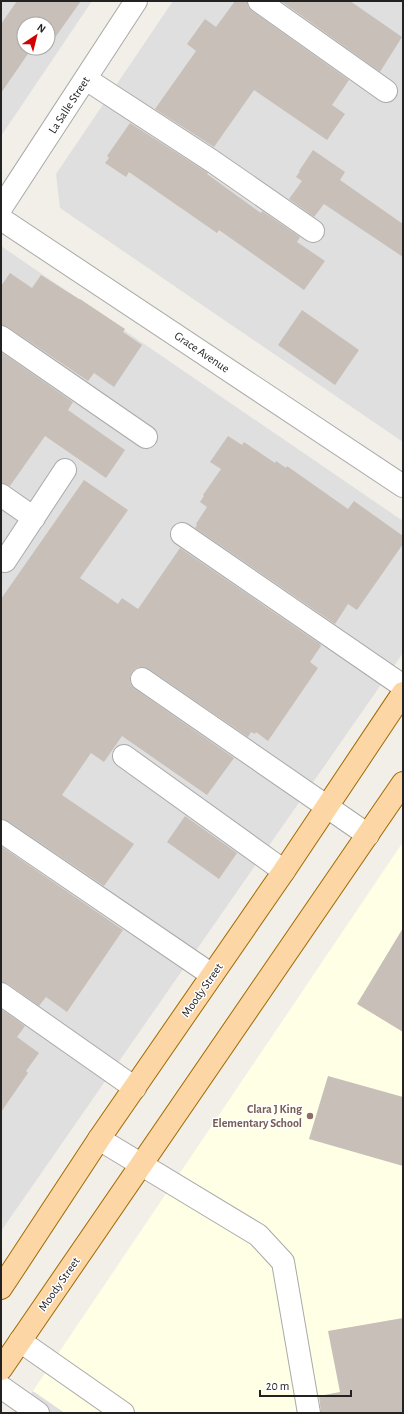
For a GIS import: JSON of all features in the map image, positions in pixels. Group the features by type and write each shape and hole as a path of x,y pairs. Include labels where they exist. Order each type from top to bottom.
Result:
{"main road":[{"name":"Moody Street","path":"1,1288 99,1139 284,871 403,693"},
{"name":"Moody Street","path":"1,1369 403,783"}],"street":[{"name":"La Salle Street","path":"1,208 136,1"},
{"path":"259,1 386,91"},
{"path":"86,79 212,161 313,231"},
{"name":"Grace Avenue","path":"1,219 403,486"},
{"path":"1,337 146,437"},
{"path":"5,561 66,470"},
{"path":"1,495 34,518"},
{"path":"182,534 403,686"},
{"path":"142,679 368,835"},
{"path":"124,756 284,871"},
{"path":"1,831 212,975"},
{"path":"1,994 135,1088"},
{"path":"99,1139 258,1235 283,1262 309,1413"},
{"path":"20,1341 123,1413"},
{"path":"1,1387 38,1413"}],"shaded area":[{"path":"1,1 92,1 56,54 56,16 16,16 16,56 55,56 1,136"},
{"path":"173,1 403,1 403,442 60,208 56,174"},
{"path":"1,246 403,521 403,653 1,1231"},
{"name":"Clara J King Elementary School","path":"403,842 403,1413 65,1413 33,1391"},
{"path":"33,1391 65,1413 17,1413"}],"building":[{"path":"17,1 81,1 56,36 56,16 16,16 16,56 26,56 1,93 1,24"},
{"path":"235,1 247,1 248,7 252,11 349,80 332,105 345,114 327,140 254,90 214,147 155,109 196,51 187,44 205,19 216,27"},
{"path":"281,1 350,1 402,37 380,72"},
{"path":"130,123 208,173 207,174 261,213 262,211 300,237 297,242 325,261 304,290 219,230 217,233 129,172 126,177 105,163 109,158 107,156"},
{"path":"313,150 345,172 340,180 403,224 403,257 324,204 314,217 289,199 302,181 296,177"},
{"path":"10,273 32,288 41,275 125,329 123,332 142,345 114,387 94,373 88,381 8,327 1,325 1,286"},
{"path":"302,310 359,350 335,385 278,345"},
{"path":"1,352 73,402 68,410 125,450 106,478 45,436 10,486 1,483"},
{"path":"228,436 242,445 244,442 275,463 276,461 286,468 287,466 348,509 354,501 403,536 403,544 357,610 348,604 335,624 195,528 207,507 200,502 204,496 203,495 221,469 210,462"},
{"path":"84,480 128,510 80,578 118,604 122,598 138,609 180,548 321,646 310,662 318,668 268,741 256,732 255,734 251,732 248,737 149,669 143,667 136,668 132,672 130,678 131,685 135,689 234,758 207,795 122,736 104,762 91,753 62,795 134,844 104,886 8,821 1,819 1,599"},
{"path":"185,816 237,853 219,879 167,842"},
{"path":"1,846 123,930 67,1012 46,997 39,1006 8,984 1,982"},
{"path":"403,928 403,1032 357,1004"},
{"path":"1,1009 25,1026 17,1037 39,1053 26,1071 28,1073 1,1112"},
{"path":"328,1076 403,1097 403,1166 309,1139"},
{"path":"403,1318 403,1413 321,1413 319,1396 340,1392 328,1331"}],"place":[{"name":"Clara J King Elementary School","path":"310,1116"}]}
